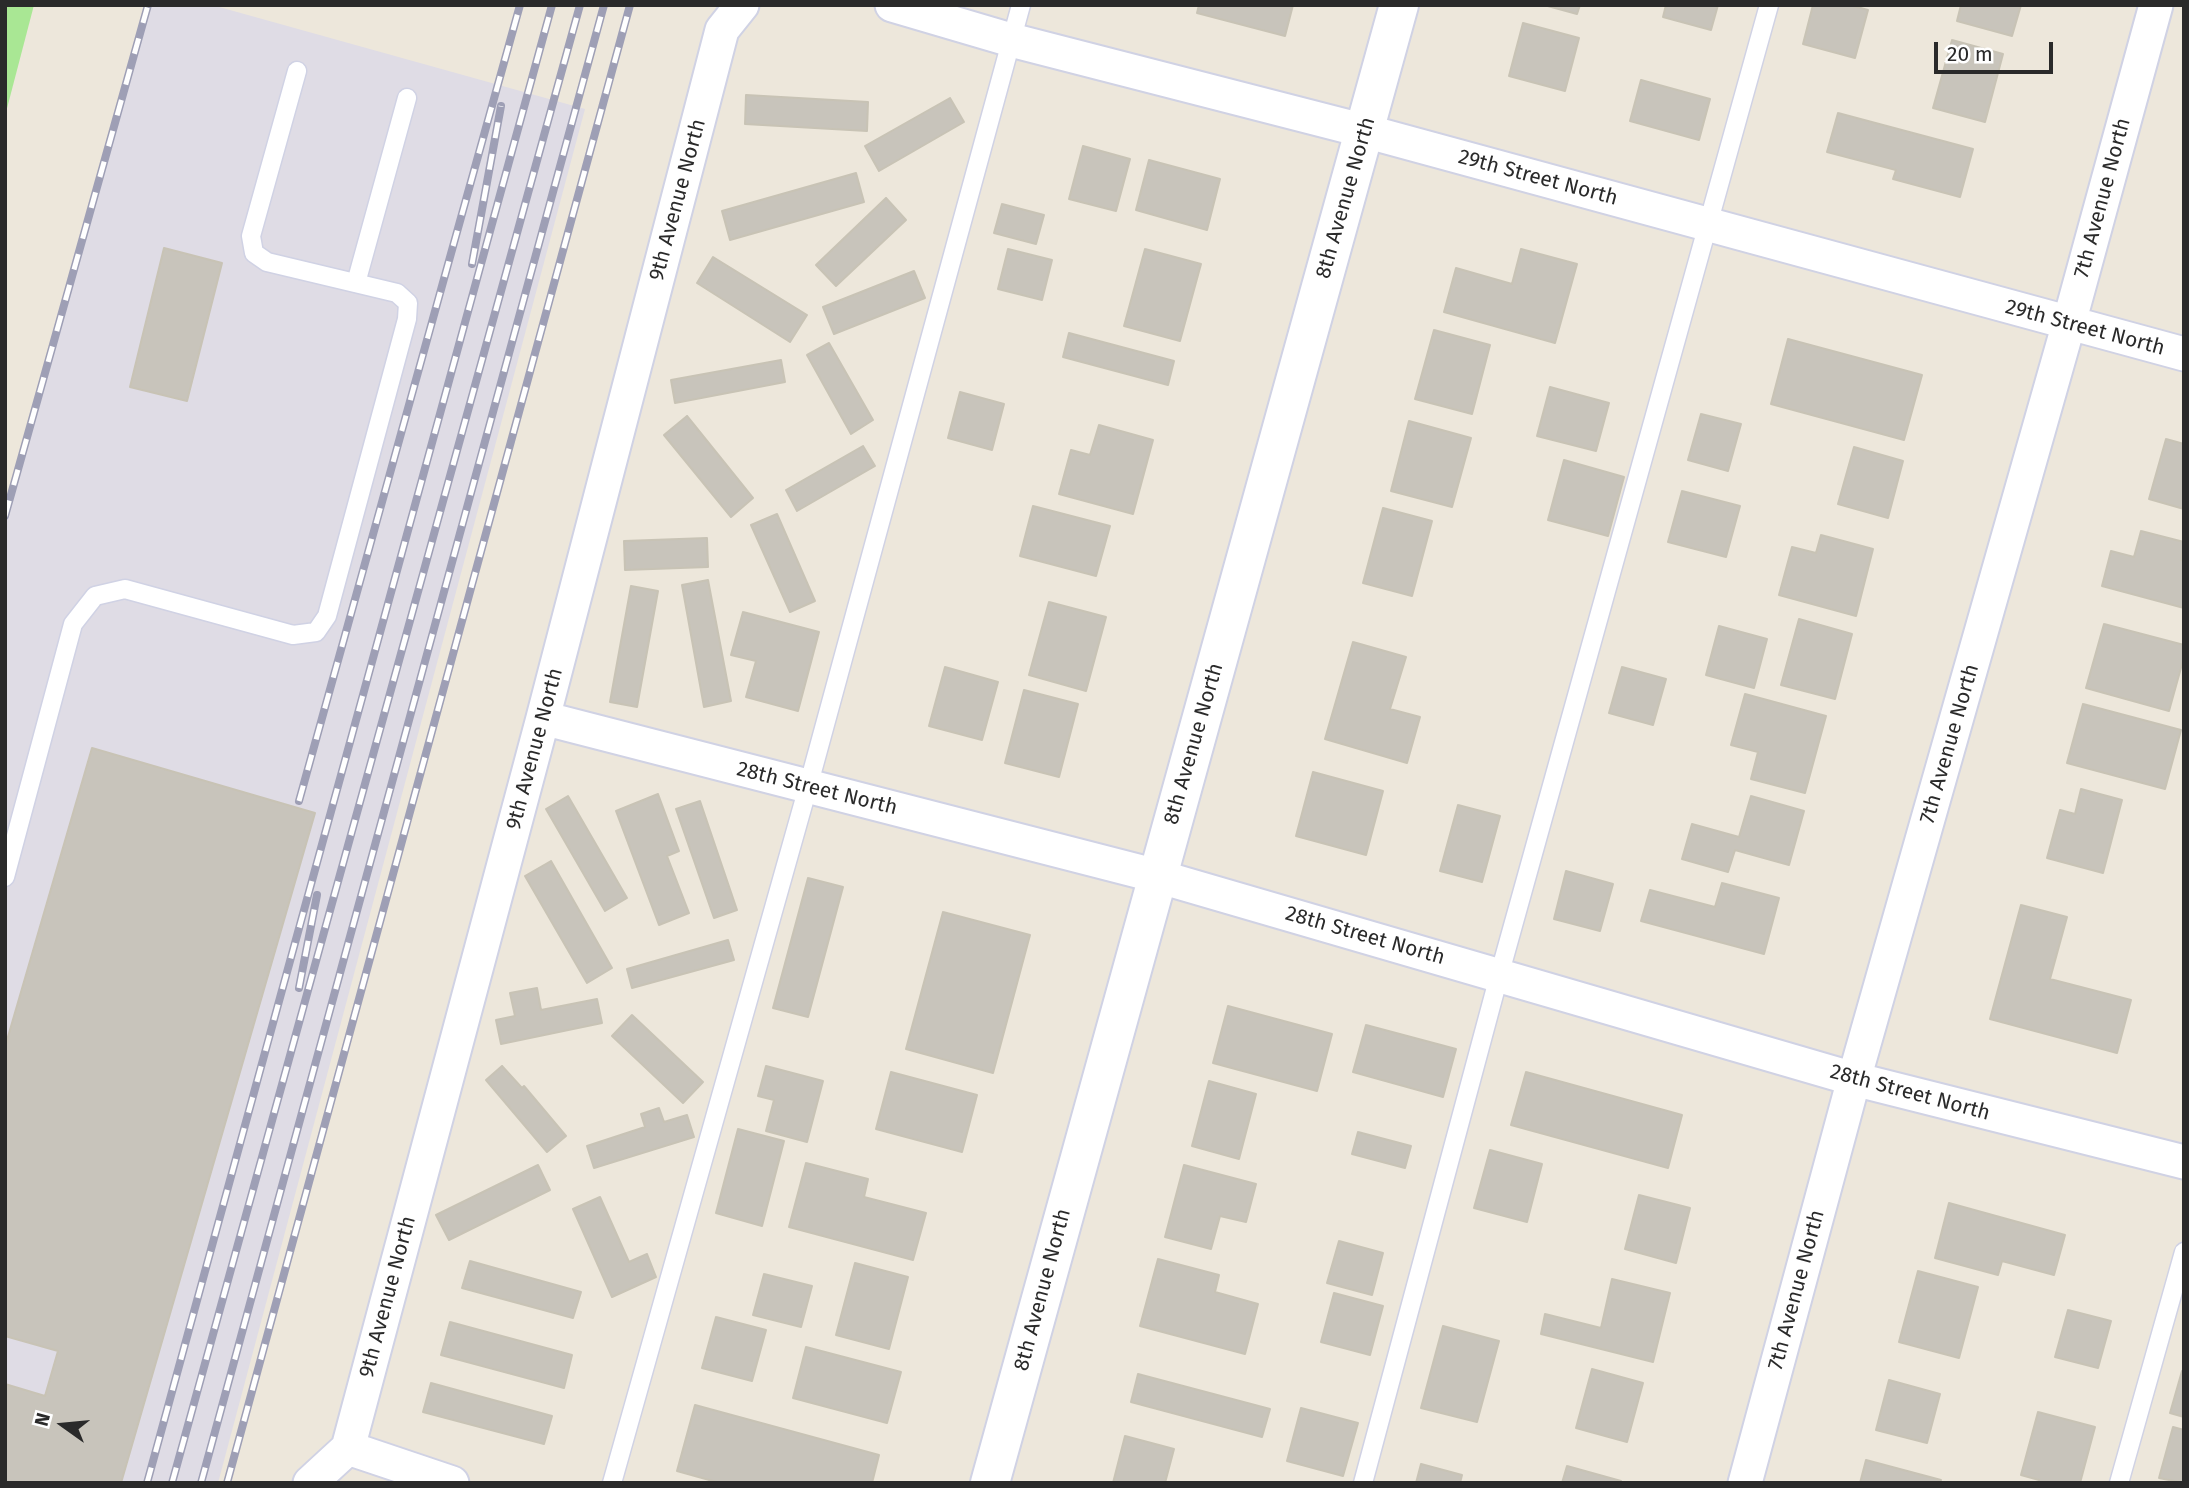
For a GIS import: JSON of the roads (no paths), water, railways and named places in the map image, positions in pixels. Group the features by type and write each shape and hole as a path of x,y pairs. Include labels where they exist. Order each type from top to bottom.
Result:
{"street":[{"name":"9th Avenue North","path":"348,1448 543,718 722,30 742,5"},
{"name":"29th Street North","path":"891,5 1012,40 1365,131 2184,354"},
{"name":"8th Avenue North","path":"990,1483 1399,5"},
{"name":"7th Avenue North","path":"1745,1483 1854,1079 2069,323 2156,5"},
{"name":"28th Street North","path":"543,718 1157,876 1854,1079 2184,1162"},
{"path":"310,1483 348,1448 452,1483"}],"lane":[{"path":"612,1483 808,787 1021,5"},
{"path":"1363,1483 1499,976 1769,5"},
{"path":"5,877 74,624 95,596 125,589 293,635 316,632 327,616 407,319 408,303 397,293 267,262 254,253 251,236 297,71"},
{"path":"356,283 407,98"},
{"path":"2119,1483 2184,1252"}],"railway":[{"path":"5,516 148,5"},
{"path":"299,801 520,5"},
{"path":"147,1483 552,5"},
{"path":"172,1483 580,5"},
{"path":"201,1483 604,5"},
{"path":"227,1483 630,5"},
{"path":"472,264 501,106"},
{"path":"299,988 317,895"}]}
